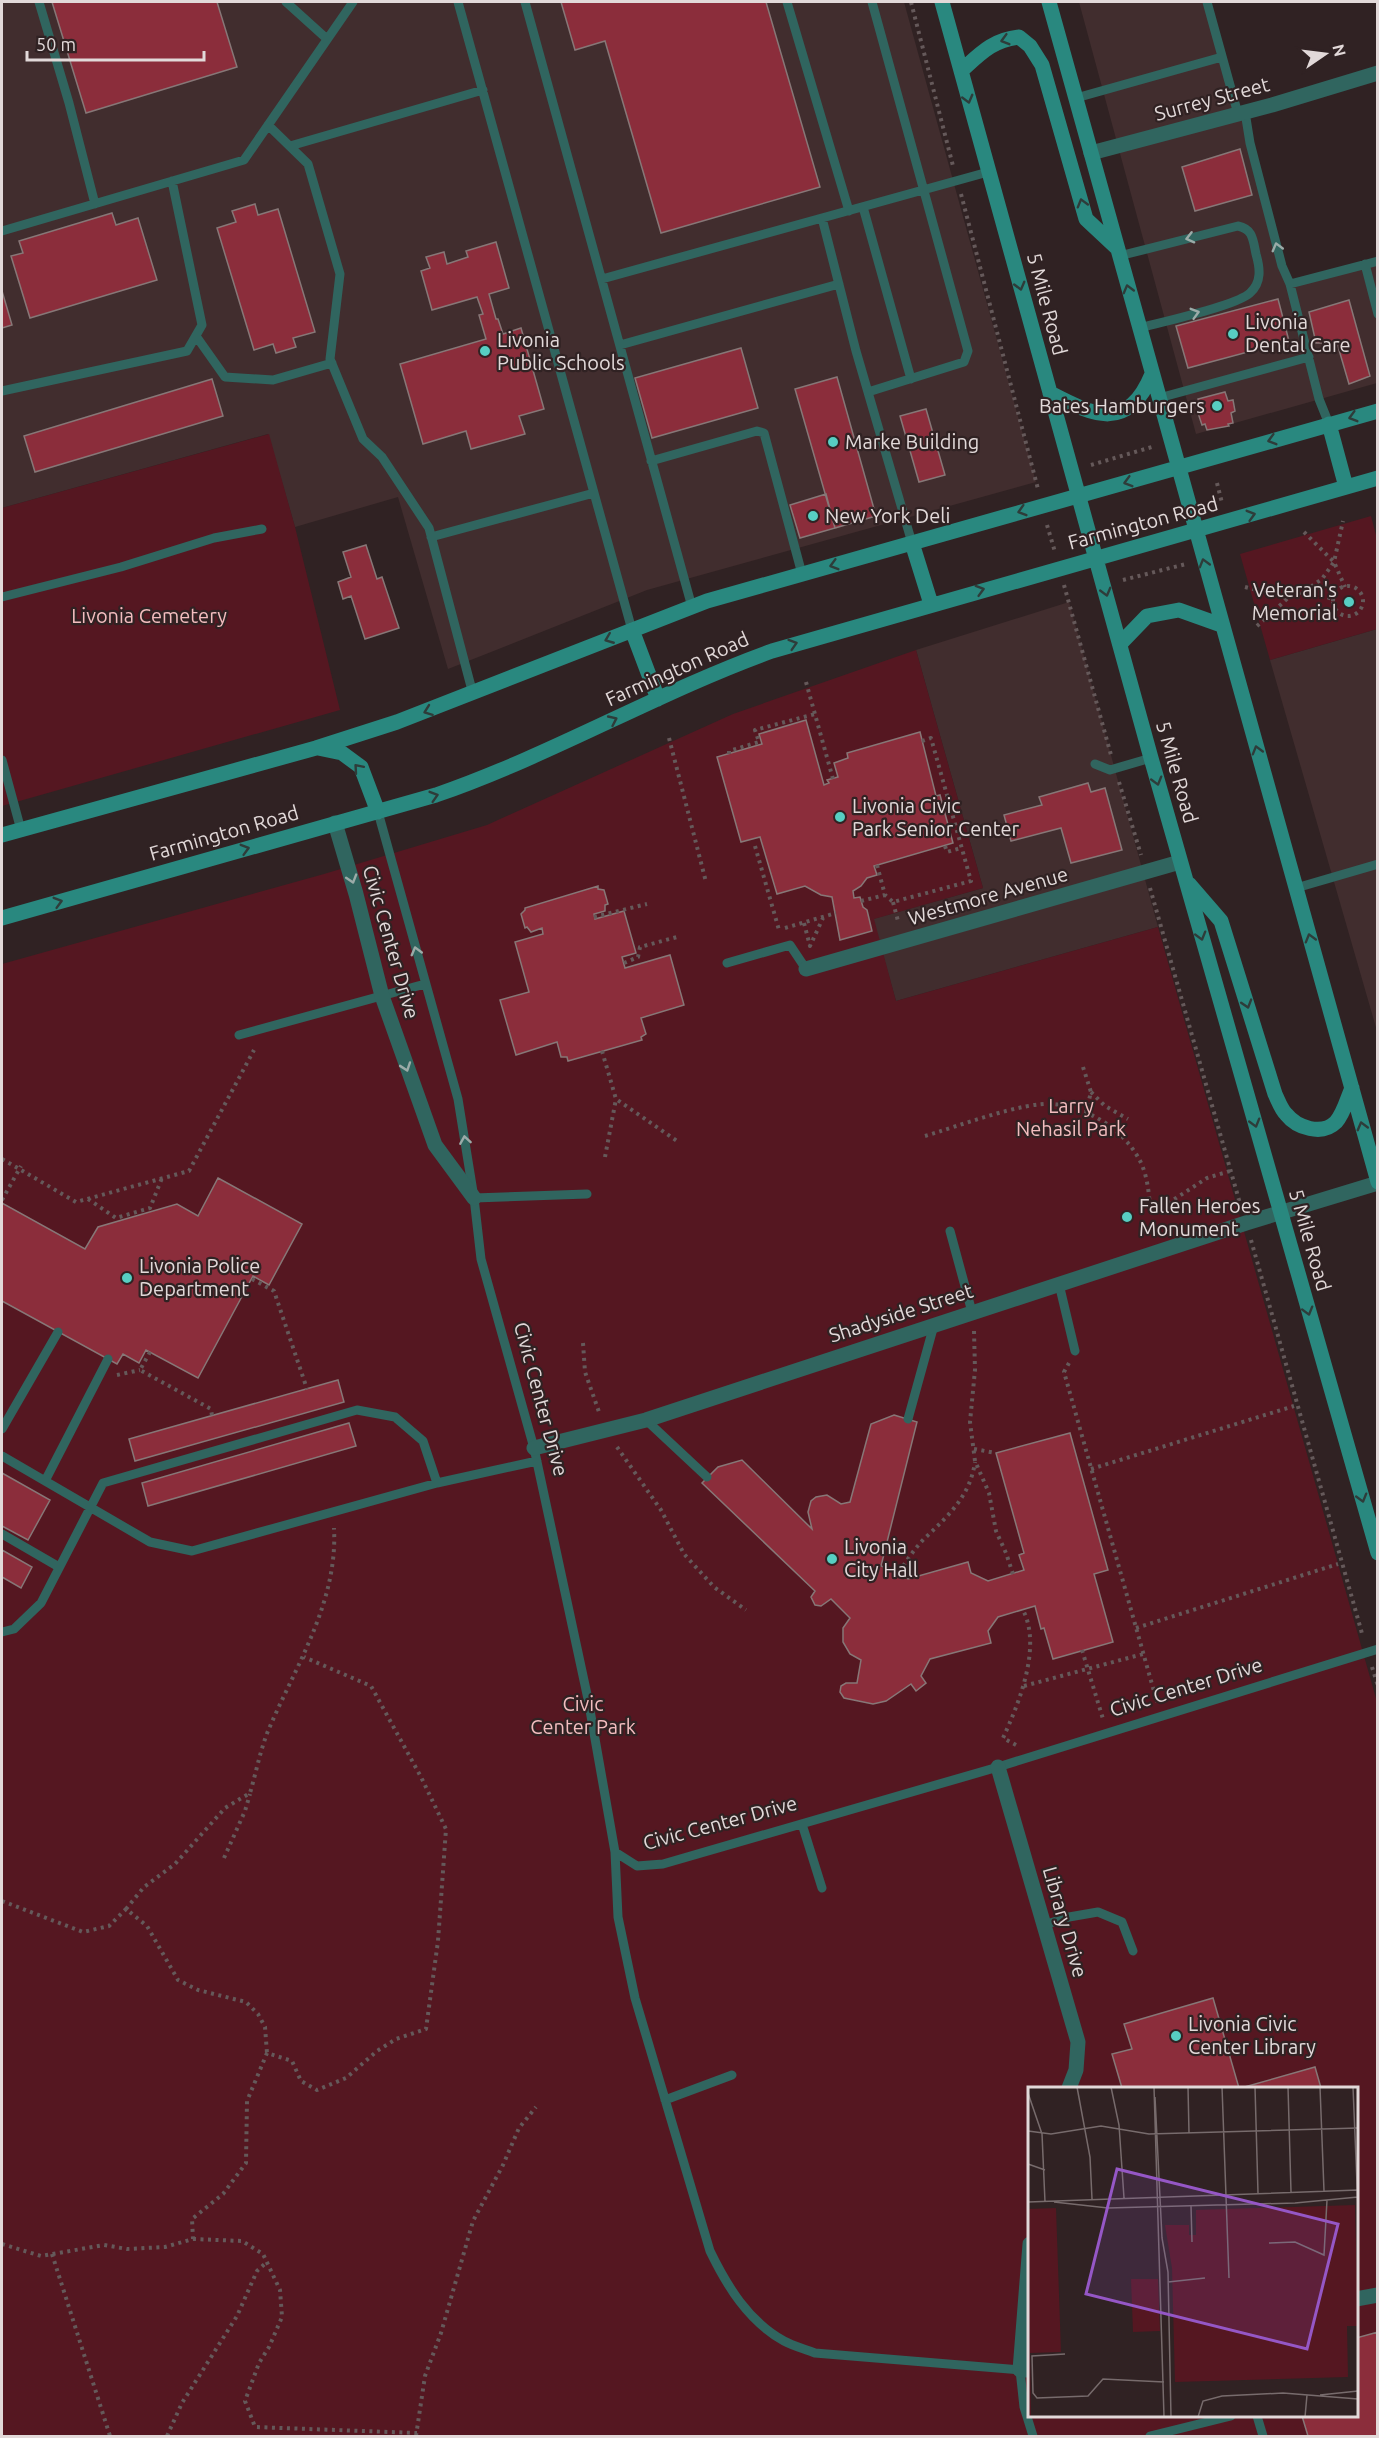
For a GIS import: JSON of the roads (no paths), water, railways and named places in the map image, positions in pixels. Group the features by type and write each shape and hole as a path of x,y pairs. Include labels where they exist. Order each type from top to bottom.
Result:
{"main road":[{"name":"5 Mile Road","path":"942,2 1180,862 1377,1553"},
{"path":"1049,2 1377,1183"},
{"path":"961,72 987,48 1003,39 1019,37 1030,46 1042,66 1086,219 1118,252"},
{"path":"1050,393 1096,414 1115,413 1132,406 1143,394 1152,374"},
{"path":"2,835 316,748 397,722 692,607 1377,411"},
{"path":"1329,424 1346,487"},
{"name":"Farmington Road","path":"2,918 378,812 489,777 730,666 772,651 1059,567 1195,531 1377,478"},
{"path":"912,543 931,604"},
{"path":"1120,644 1147,616 1179,610 1221,625"},
{"path":"632,630 658,699"},
{"path":"316,748 342,753 361,767 378,812"},
{"path":"1185,879 1221,921 1275,1094 1286,1114 1296,1123 1308,1129 1320,1129 1334,1124 1342,1113 1352,1088"}],"street":[{"name":"Surrey Street","path":"1091,153 1241,113 1377,73"},
{"name":"Civic Center Drive","path":"335,823 382,996 435,1145 474,1198"},
{"name":"Westmore Avenue","path":"806,969 1180,862"},
{"name":"Shadyside Street","path":"536,1454 646,1420 1246,1222 1377,1183"},
{"name":"Library Drive","path":"998,1767 1078,2042 1076,2070 1069,2087"},
{"path":"1025,2370 1028,2276"},
{"path":"1358,2299 1377,2295"}],"lane":[{"path":"39,2 69,103 95,204"},
{"path":"285,2 327,39"},
{"path":"2,231 244,160 353,2"},
{"path":"458,2 632,630"},
{"path":"525,2 692,607"},
{"path":"787,2 849,211"},
{"path":"868,392 964,362 968,351 872,2"},
{"path":"1207,2 1250,143 1282,266 1290,284 1329,424"},
{"path":"1076,98 1222,57"},
{"path":"290,146 483,90"},
{"path":"268,125 308,164 340,274 330,359 363,439 382,457 429,528 473,694"},
{"path":"602,279 988,172"},
{"path":"2,391 187,351 202,325 172,182"},
{"path":"863,207 911,379"},
{"path":"822,218 856,351 912,543"},
{"path":"1118,252 1238,225 1247,228 1251,234 1260,267 1259,279 1250,293 1236,301 1139,328"},
{"path":"1290,284 1377,261"},
{"path":"1365,264 1377,314"},
{"path":"620,345 839,284"},
{"path":"196,336 225,376 273,380 332,363"},
{"path":"1159,398 1309,357"},
{"path":"651,460 757,431 764,433 802,574"},
{"path":"431,537 594,493"},
{"path":"2,597 121,567 214,538 262,529"},
{"path":"1095,765 1110,770 1151,758"},
{"path":"2,760 21,830"},
{"name":"Civic Center Drive","path":"378,812 458,1099 481,1259 536,1454 588,1699 615,1852 637,1866 663,1864 998,1767 1377,1649"},
{"path":"1296,888 1377,864"},
{"path":"727,963 790,945 806,969"},
{"path":"239,1035 425,984"},
{"path":"474,1198 587,1194"},
{"path":"950,1231 972,1312"},
{"path":"1059,1284 1075,1351"},
{"path":"908,1419 934,1325"},
{"path":"2,1429 58,1332"},
{"path":"45,1481 108,1359"},
{"path":"2,1632 14,1629 41,1603 103,1483 357,1410 395,1417 423,1441 437,1483"},
{"path":"646,1420 707,1477"},
{"path":"2,1456 150,1542 192,1551 536,1454"},
{"path":"2,1534 59,1567"},
{"path":"802,1824 822,1888"},
{"path":"615,1852 618,1917 635,1998 710,2252 728,2288 753,2317 784,2341 814,2353 1025,2370 1024,2407 1033,2436"},
{"path":"1044,1925 1069,1917 1098,1912 1122,1922 1132,1951"},
{"path":"664,2100 732,2075"},
{"path":"1150,2436 1223,2417"},
{"path":"1258,2417 1263,2436"}],"place":[{"name":"Livonia Dental Care","path":"1233,334"},
{"name":"Livonia Public Schools","path":"485,351"},
{"name":"Bates Hamburgers","path":"1217,406"},
{"name":"Marke Building","path":"833,442"},
{"name":"New York Deli","path":"813,516"},
{"name":"Veteran's Memorial","path":"1349,602"},
{"name":"Livonia Civic Park Senior Center","path":"840,817"},
{"name":"Fallen Heroes Monument","path":"1127,1217"},
{"name":"Livonia Police Department","path":"127,1278"},
{"name":"Livonia City Hall","path":"832,1559"},
{"name":"Livonia Civic Center Library","path":"1176,2036"}],"park label":[{"name":"Livonia Cemetery","path":"149,616"},
{"name":"Larry Nehasil Park","path":"1071,1118"},
{"name":"Civic Center Park","path":"583,1716"}]}
